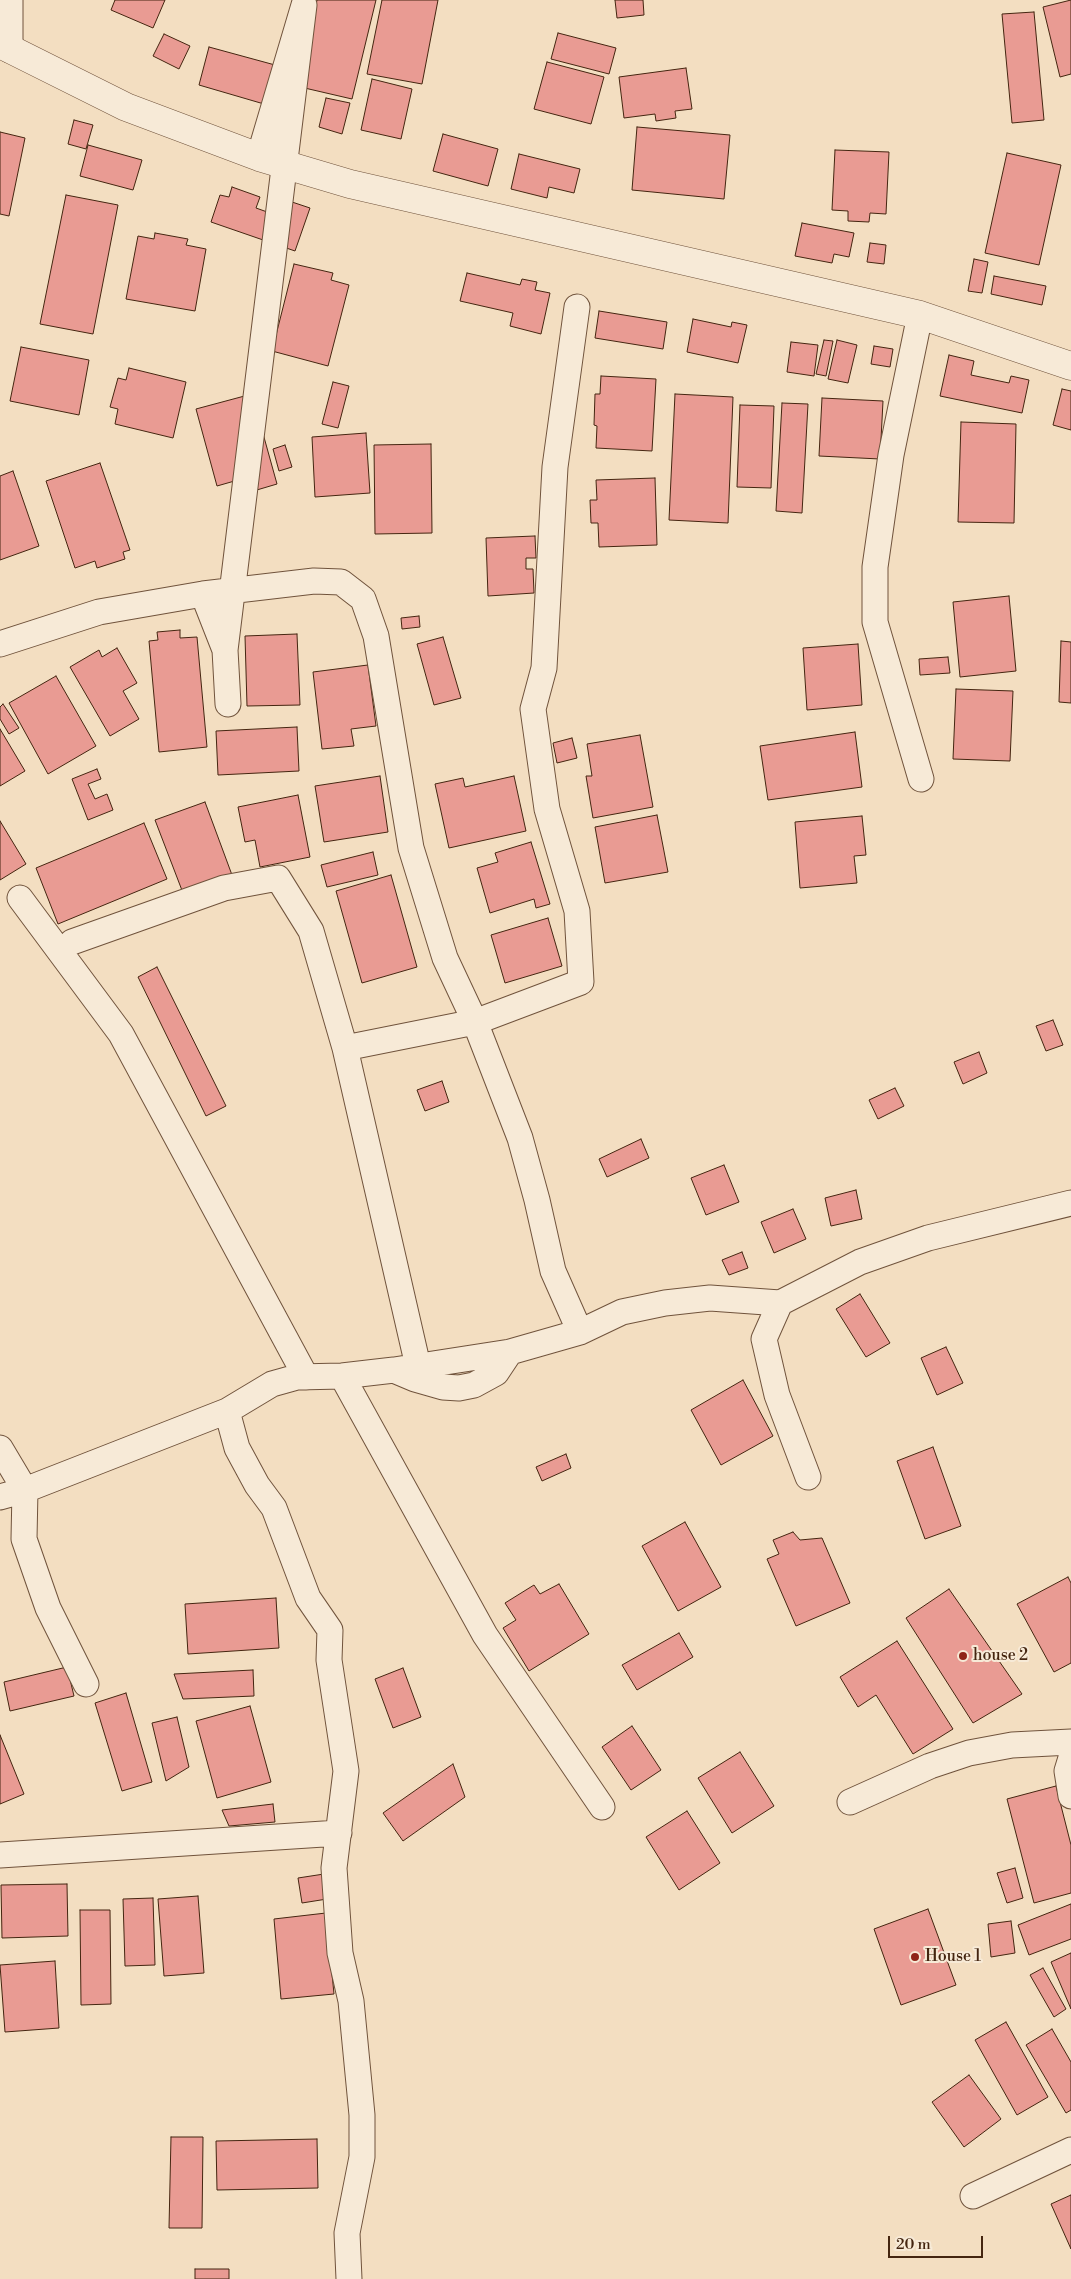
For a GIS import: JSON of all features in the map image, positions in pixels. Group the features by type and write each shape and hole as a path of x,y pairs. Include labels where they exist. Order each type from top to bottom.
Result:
{"street":[{"path":"10,0 5,47 126,107 258,157 350,184 920,315 1071,366"},
{"path":"228,704 225,650 304,5 258,157"},
{"path":"345,1048 475,1022 581,982 577,910 547,809 533,708 544,668 555,467 577,307"},
{"path":"920,315 891,455 875,567 874,622 921,779"},
{"path":"0,644 98,612 203,594 314,581 341,582 363,599 376,636 411,848 445,958 475,1022 520,1138 553,1270 580,1332"},
{"path":"203,594 225,650"},
{"path":"72,942 224,888 278,878 311,931 345,1048 406,1368"},
{"path":"20,898 121,1034 306,1377"},
{"path":"0,1497 25,1490 227,1411 272,1384 297,1377 342,1376 510,1352 580,1332 622,1312 665,1303 710,1298 780,1303 860,1262 928,1238 1071,1203"},
{"path":"780,1303 764,1339 776,1395 808,1477"},
{"path":"342,1376 485,1635 602,1808"},
{"path":"227,1411 236,1448 257,1486 274,1508 308,1598 330,1630 328,1660 346,1771 334,1868 340,1953 351,2001 362,2115 362,2157 347,2233 349,2279"},
{"path":"0,1448 25,1490 24,1539 48,1608 86,1684"},
{"path":"850,1802 930,1766 969,1753 1012,1745 1071,1742"},
{"path":"1071,1758 1067,1770 1071,1796"},
{"path":"0,1855 339,1833"},
{"path":"973,2196 1071,2150"}],"building":[{"path":"115,0 165,0 153,28 111,10"},
{"path":"317,0 376,0 352,99 296,86"},
{"path":"382,0 438,0 422,84 367,74"},
{"path":"615,0 643,0 644,15 617,18"},
{"path":"1071,0 1071,74 1060,77 1043,7"},
{"path":"1034,12 1044,120 1012,123 1002,14"},
{"path":"558,33 616,48 609,74 551,59"},
{"path":"164,34 190,46 179,69 153,56"},
{"path":"209,47 275,65 264,104 199,85"},
{"path":"547,62 604,77 591,124 534,109"},
{"path":"686,68 692,109 675,111 676,118 656,121 655,114 624,118 619,77"},
{"path":"372,79 412,89 401,139 361,130"},
{"path":"326,98 350,103 342,134 319,127"},
{"path":"74,120 93,125 86,149 68,144"},
{"path":"637,127 730,135 724,199 632,190"},
{"path":"0,132 25,138 9,216 0,214"},
{"path":"443,134 498,149 488,186 433,171"},
{"path":"88,145 142,160 133,190 80,176"},
{"path":"835,150 889,152 886,214 870,213 869,222 848,221 848,211 832,210"},
{"path":"1007,153 1061,165 1039,265 985,253"},
{"path":"519,154 580,169 574,193 549,187 547,198 511,189"},
{"path":"232,187 260,197 256,208 284,218 289,201 310,208 295,251 211,222 220,195 229,197"},
{"path":"66,195 118,205 93,334 40,324"},
{"path":"802,223 854,233 849,257 834,254 832,263 795,256"},
{"path":"155,233 188,239 186,245 206,249 195,311 126,299 138,236 154,239"},
{"path":"870,243 886,245 884,264 867,262"},
{"path":"974,259 988,262 982,293 968,291"},
{"path":"294,264 333,273 331,280 349,285 328,366 272,351"},
{"path":"467,273 520,285 522,279 537,282 535,290 550,293 541,334 510,326 513,313 460,301"},
{"path":"994,276 1046,286 1042,305 991,294"},
{"path":"599,311 667,322 663,349 595,338"},
{"path":"693,319 731,327 732,322 747,325 738,363 687,352"},
{"path":"824,340 833,341 826,376 816,374"},
{"path":"837,340 857,345 848,383 828,379"},
{"path":"791,342 818,345 814,376 787,372"},
{"path":"874,346 893,349 890,367 871,364"},
{"path":"21,347 89,360 79,415 10,401"},
{"path":"949,355 974,361 971,375 1009,383 1011,376 1029,380 1022,413 940,396"},
{"path":"129,368 186,382 173,438 115,424 118,409 110,407 118,378 126,380"},
{"path":"601,376 656,379 652,451 596,448 597,426 594,425 595,394 600,394"},
{"path":"333,382 349,386 338,428 322,424"},
{"path":"1062,389 1071,391 1071,430 1053,425"},
{"path":"252,394 277,484 250,492 238,480 217,486 196,409"},
{"path":"675,394 733,397 728,523 669,520"},
{"path":"822,398 883,401 880,459 819,456"},
{"path":"782,403 808,404 802,513 776,511"},
{"path":"740,405 774,406 771,488 737,487"},
{"path":"961,422 1016,424 1014,523 958,522"},
{"path":"366,433 370,493 315,497 312,437"},
{"path":"431,444 432,533 375,534 374,445"},
{"path":"285,445 292,467 279,471 273,449"},
{"path":"100,463 130,550 123,552 125,559 97,568 95,561 75,568 46,481"},
{"path":"13,471 39,546 0,560 0,476"},
{"path":"655,478 657,545 599,547 598,523 591,523 590,500 597,500 596,480"},
{"path":"535,536 536,558 526,558 526,569 533,569 534,593 488,596 486,538"},
{"path":"1009,596 1016,671 960,677 953,602"},
{"path":"419,616 420,627 402,629 401,618"},
{"path":"180,630 180,638 197,637 207,747 159,752 149,641 158,640 157,632"},
{"path":"297,634 300,705 247,706 245,636"},
{"path":"443,637 461,698 434,705 417,644"},
{"path":"1061,641 1071,642 1071,703 1059,702"},
{"path":"858,644 862,705 807,710 803,648"},
{"path":"117,648 137,683 123,691 139,719 110,736 70,667 99,650 102,657"},
{"path":"948,657 950,673 920,675 919,659"},
{"path":"368,665 376,726 351,729 354,746 322,749 313,672"},
{"path":"56,676 96,746 48,774 9,703"},
{"path":"956,689 1013,691 1010,761 953,759"},
{"path":"3,704 19,728 9,734 0,719 0,707"},
{"path":"297,727 299,771 218,775 216,731"},
{"path":"0,729 25,771 0,786"},
{"path":"855,732 862,787 768,800 760,746"},
{"path":"640,735 653,807 593,818 586,776 592,776 587,744"},
{"path":"572,738 577,758 557,763 553,743"},
{"path":"97,769 101,779 88,784 95,799 107,794 113,810 88,820 72,779"},
{"path":"380,776 388,832 324,842 315,786"},
{"path":"514,776 526,831 449,848 435,784 463,778 465,787"},
{"path":"298,795 310,857 260,867 255,840 245,842 238,807"},
{"path":"205,802 232,875 183,893 155,820"},
{"path":"657,815 668,872 605,883 595,827"},
{"path":"862,816 866,855 854,856 857,883 800,888 795,822"},
{"path":"0,821 26,864 0,880"},
{"path":"144,823 167,879 58,924 36,868"},
{"path":"531,842 550,904 536,908 534,899 490,913 477,868 498,862 495,853"},
{"path":"373,852 378,875 327,887 321,865"},
{"path":"391,875 417,967 362,983 336,891"},
{"path":"548,918 562,966 505,983 491,935"},
{"path":"157,967 226,1106 206,1116 138,977"},
{"path":"1053,1020 1063,1045 1046,1051 1036,1026"},
{"path":"979,1052 987,1073 963,1084 954,1062"},
{"path":"442,1081 449,1102 425,1111 417,1090"},
{"path":"895,1088 904,1106 878,1119 869,1100"},
{"path":"641,1139 649,1158 607,1177 599,1159"},
{"path":"724,1165 739,1202 706,1215 691,1178"},
{"path":"856,1190 862,1219 831,1226 825,1198"},
{"path":"793,1209 806,1239 774,1253 761,1222"},
{"path":"742,1252 748,1268 729,1275 722,1260"},
{"path":"860,1294 890,1343 866,1357 836,1309"},
{"path":"946,1347 963,1383 937,1395 921,1358"},
{"path":"743,1380 773,1436 721,1465 691,1410"},
{"path":"933,1447 961,1526 925,1539 897,1461"},
{"path":"566,1454 571,1468 542,1481 536,1467"},
{"path":"685,1522 721,1587 678,1611 642,1546"},
{"path":"793,1532 800,1540 822,1538 850,1603 796,1626 767,1559 779,1554 773,1540"},
{"path":"1068,1577 1071,1583 1071,1663 1054,1672 1017,1604"},
{"path":"559,1584 589,1634 529,1671 503,1628 516,1620 505,1603 534,1585 540,1594"},
{"name":"house 2","path":"949,1589 1022,1694 973,1723 906,1618"},
{"path":"276,1598 279,1648 188,1654 185,1604"},
{"path":"679,1633 693,1657 637,1690 622,1665"},
{"path":"897,1641 953,1729 913,1754 876,1695 858,1707 840,1677"},
{"path":"67,1667 74,1696 10,1711 4,1682"},
{"path":"403,1668 421,1717 393,1728 375,1679"},
{"path":"253,1670 254,1696 183,1699 174,1674"},
{"path":"126,1693 152,1782 122,1791 95,1703"},
{"path":"250,1706 271,1782 217,1798 196,1721"},
{"path":"177,1717 189,1767 166,1781 152,1723"},
{"path":"632,1726 661,1770 631,1790 602,1747"},
{"path":"0,1735 24,1794 0,1804"},
{"path":"740,1752 774,1806 732,1833 698,1778"},
{"path":"453,1764 465,1797 403,1841 383,1813"},
{"path":"1056,1786 1071,1845 1071,1893 1034,1903 1007,1799"},
{"path":"273,1804 275,1822 229,1826 222,1810"},
{"path":"687,1811 720,1863 679,1890 646,1837"},
{"path":"1015,1868 1023,1898 1007,1903 997,1873"},
{"path":"324,1874 327,1899 302,1903 298,1878"},
{"path":"67,1884 68,1936 2,1938 1,1885"},
{"path":"198,1896 204,1973 164,1976 158,1899"},
{"path":"153,1898 155,1965 125,1966 123,1899"},
{"path":"1071,1904 1071,1939 1029,1955 1018,1925"},
{"name":"House 1","path":"928,1909 956,1985 901,2005 874,1929"},
{"path":"80,1910 110,1910 111,2004 81,2005"},
{"path":"326,1913 334,1994 281,1999 274,1919"},
{"path":"1011,1921 1015,1953 991,1957 988,1924"},
{"path":"1071,1953 1071,2009 1051,1962"},
{"path":"55,1961 59,2028 5,2032 0,1965"},
{"path":"1043,1968 1066,2009 1054,2017 1030,1975"},
{"path":"1006,2022 1048,2097 1017,2115 975,2040"},
{"path":"1052,2029 1071,2062 1071,2110 1066,2113 1026,2045"},
{"path":"969,2075 1001,2119 964,2147 932,2102"},
{"path":"171,2137 203,2137 202,2228 169,2228"},
{"path":"317,2139 318,2188 217,2190 216,2141"},
{"path":"1071,2195 1071,2249 1051,2204"},
{"path":"195,2269 229,2269 229,2279 195,2279"}],"place":[{"name":"house 2","path":"963,1656"},
{"name":"House 1","path":"915,1957"}]}
